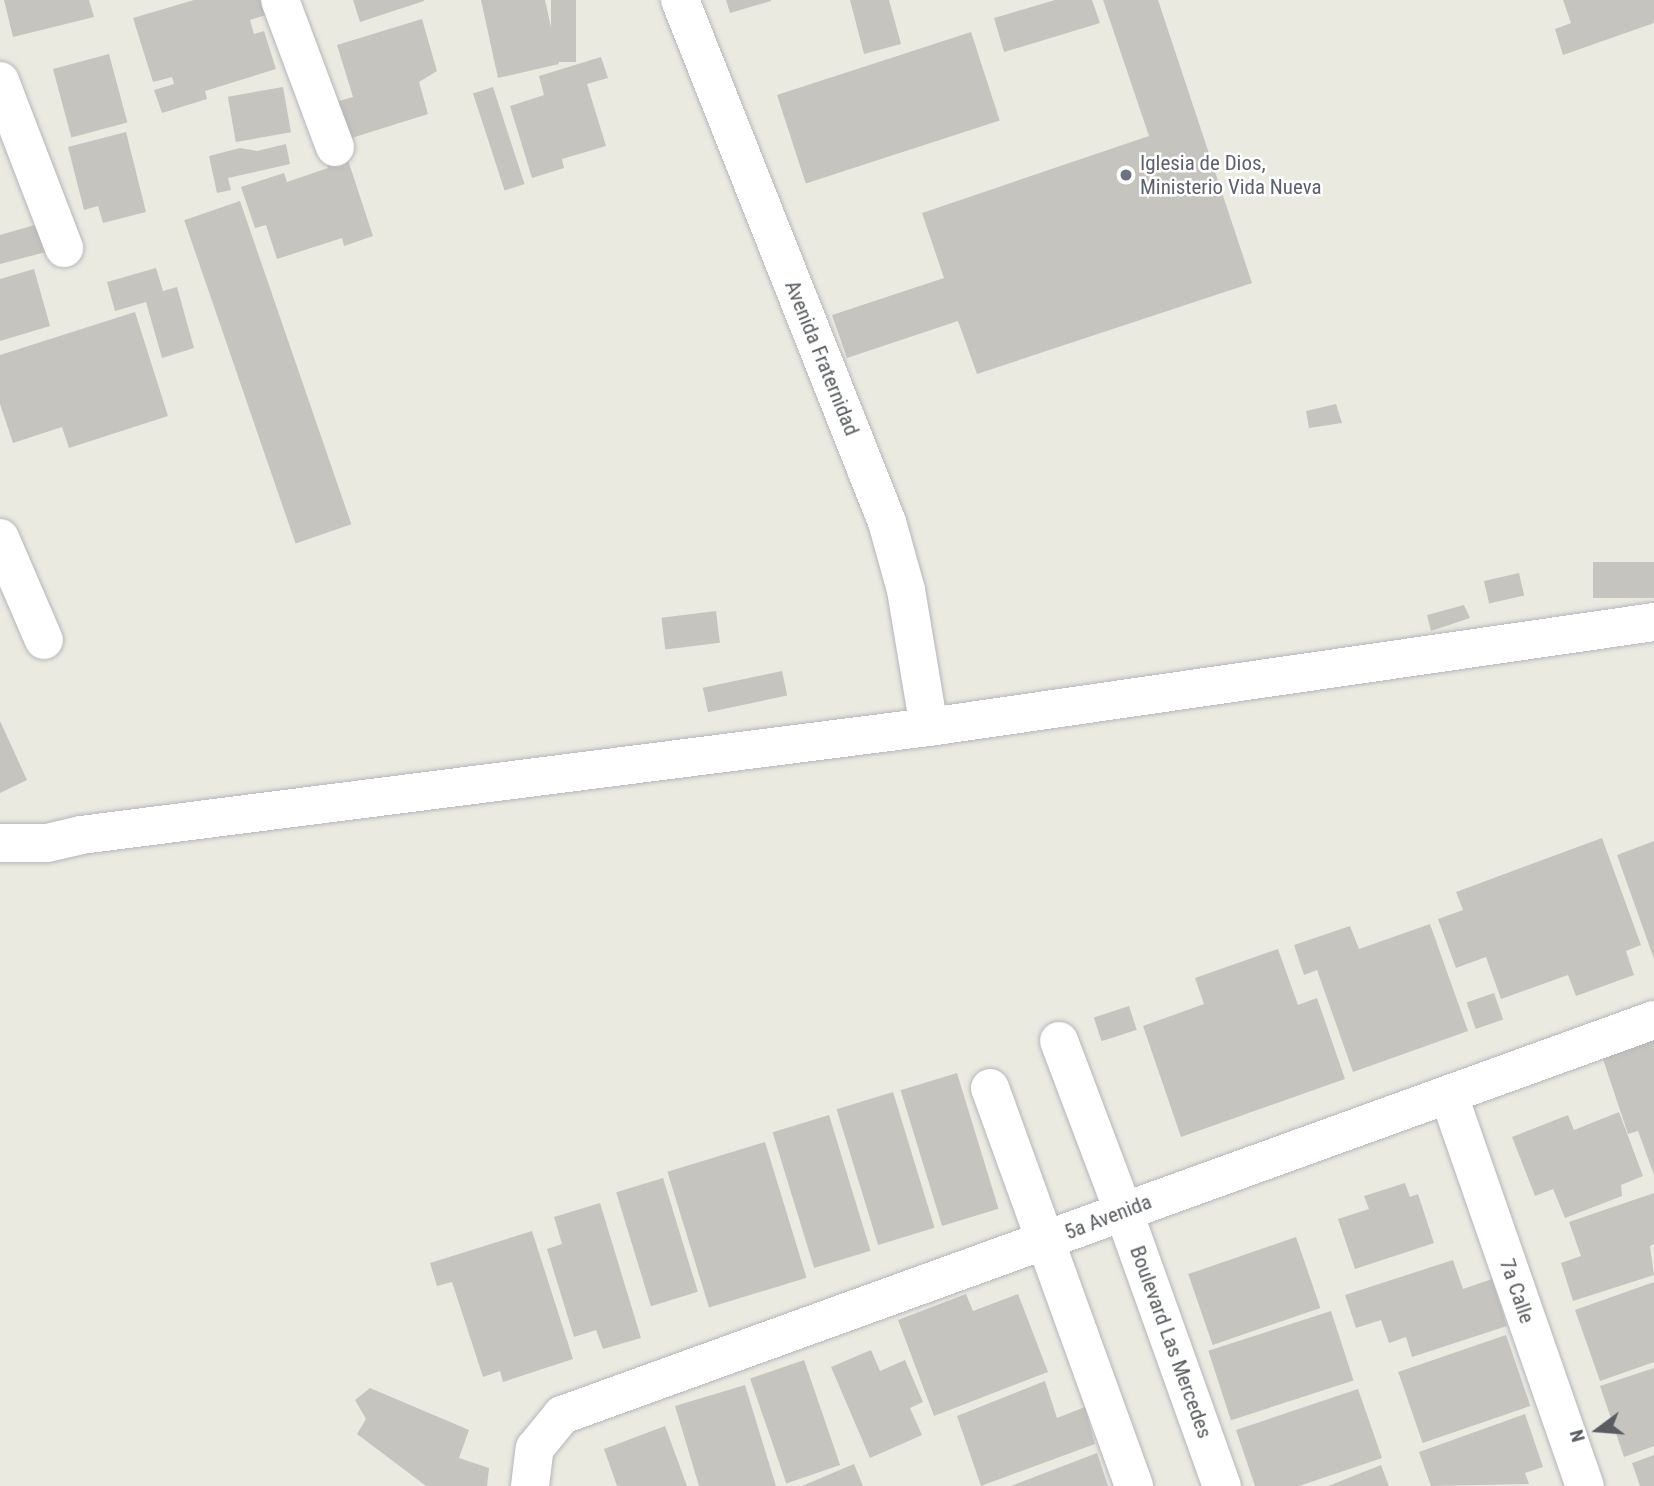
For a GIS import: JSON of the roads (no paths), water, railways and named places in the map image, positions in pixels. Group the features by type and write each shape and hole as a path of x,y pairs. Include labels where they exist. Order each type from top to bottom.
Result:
{"street":[{"path":"281,0 335,147"},
{"name":"Avenida Fraternidad","path":"680,0 887,522 906,590 929,727"},
{"path":"0,81 64,248"},
{"path":"0,538 44,640"},
{"path":"0,843 47,843 81,835 929,727 1654,622"},
{"name":"5a Avenida","path":"530,1486 535,1448 562,1415 1654,1020"},
{"name":"Boulevard Las Mercedes","path":"1059,1041 1124,1210 1222,1486"},
{"path":"990,1088 1134,1486"},
{"name":"7a Calle","path":"1449,1096 1585,1486"}],"place":[{"name":"Iglesia de Dios, Ministerio Vida Nueva","path":"1126,175"}]}
